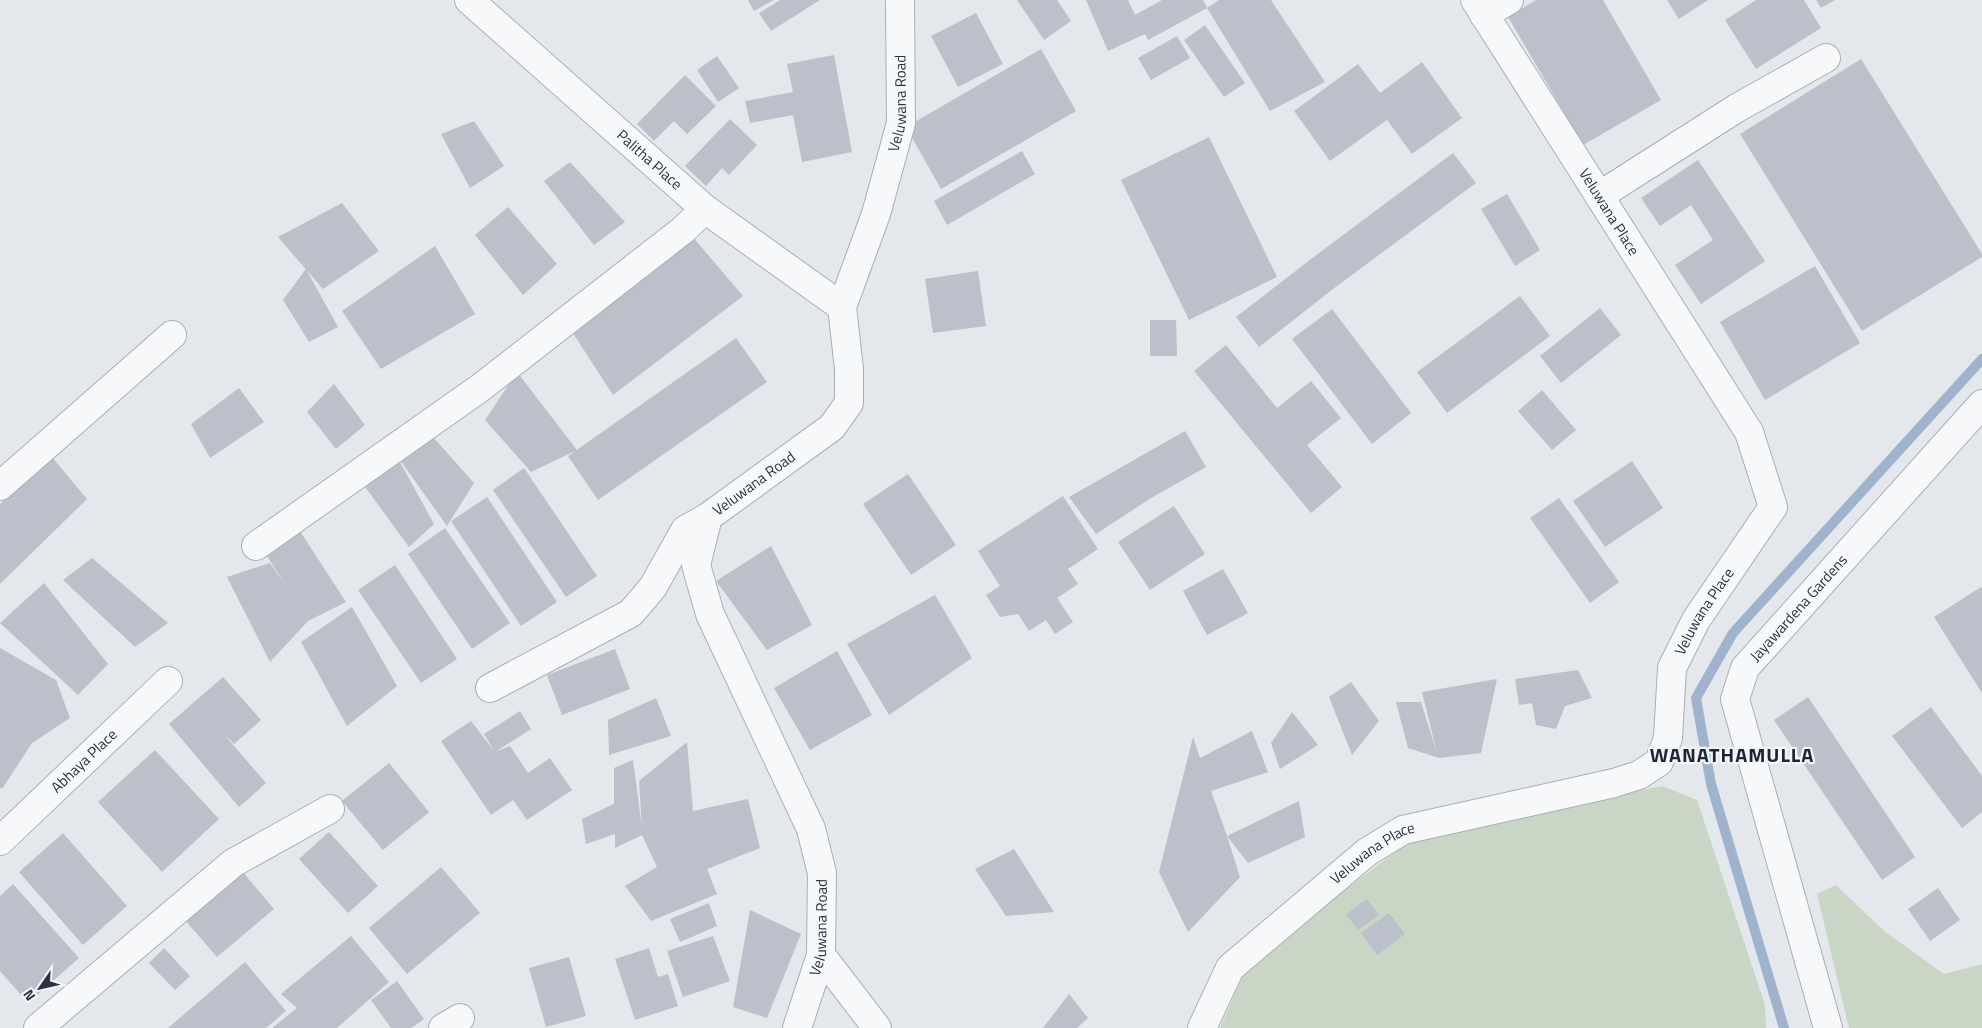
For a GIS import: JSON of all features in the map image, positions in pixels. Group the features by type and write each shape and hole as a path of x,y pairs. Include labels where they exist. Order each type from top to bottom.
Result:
{"street":[{"name":"Palitha Place","path":"469,0 705,209 842,307"},
{"name":"Veluwana Road","path":"797,1028 820,955 822,873 811,829 710,614 696,565 708,517 832,427 849,403 849,369 842,307 876,214 901,122 900,0"},
{"path":"1480,8 1509,0"},
{"name":"Veluwana Place","path":"1202,1028 1230,968 1367,852 1403,830 1614,783 1639,775 1659,762 1668,738 1672,668 1696,620 1773,507 1749,432 1480,8"},
{"path":"1599,196 1737,108 1826,58"},
{"path":"256,546 480,388 683,230 705,209"},
{"path":"0,486 172,335"},
{"name":"Jayawardena Gardens","path":"1828,1028 1735,699 1746,668 1982,404"},
{"path":"490,688 631,613 653,587 685,530 708,517"},
{"name":"Abhaya Place","path":"0,841 168,681"},
{"path":"38,1028 233,863 330,809"},
{"path":"820,955 877,1028"}],"green space":[{"path":"1662,786 1697,800 1765,1005 1766,1028 1220,1028 1248,964 1416,836"},
{"path":"1836,885 1884,931 1944,974 1982,964 1982,1028 1849,1028 1817,894"}],"building":[{"path":"748,0 774,0 754,11"},
{"path":"780,0 820,0 771,31 759,13"},
{"path":"1017,0 1057,0 1071,21 1044,40"},
{"path":"1086,0 1128,0 1135,15 1162,0 1203,0 1207,8 1148,40 1145,34 1108,51"},
{"path":"1219,0 1271,0 1325,82 1270,111 1207,8"},
{"path":"1536,0 1603,0 1661,100 1583,145 1508,17"},
{"path":"1667,0 1708,0 1679,19"},
{"path":"1756,0 1804,0 1821,28 1756,69 1725,20"},
{"path":"1816,0 1835,0 1821,8"},
{"path":"976,13 1003,64 958,87 931,36"},
{"path":"1205,25 1245,83 1224,97 1184,40"},
{"path":"1177,36 1190,58 1151,80 1138,58"},
{"path":"1041,49 1076,111 941,189 906,127"},
{"path":"834,55 852,152 802,162 793,115 750,123 745,101 793,92 787,64"},
{"path":"717,56 739,88 718,102 697,70"},
{"path":"1861,59 1982,254 1982,257 1862,331 1740,134"},
{"path":"1422,62 1462,118 1412,154 1387,120 1330,161 1294,111 1358,64 1380,93"},
{"path":"685,75 716,106 687,134 674,121 654,141 637,124"},
{"path":"730,119 757,145 729,175 722,168 706,186 685,166"},
{"path":"474,121 504,166 470,188 441,134"},
{"path":"1209,137 1277,277 1189,320 1121,180"},
{"path":"1022,151 1035,174 947,225 934,201"},
{"path":"1453,153 1476,183 1333,289 1259,347 1236,317"},
{"path":"1698,160 1765,261 1701,304 1675,265 1713,240 1691,205 1660,226 1641,198"},
{"path":"570,162 625,222 594,245 544,181"},
{"path":"1507,194 1540,250 1515,266 1481,209"},
{"path":"342,203 379,251 323,289 278,237"},
{"path":"508,207 557,264 523,295 475,235"},
{"path":"692,236 743,296 613,395 567,324"},
{"path":"435,246 475,314 381,369 342,311"},
{"path":"1815,266 1860,343 1765,400 1720,322"},
{"path":"306,269 338,327 309,342 283,300"},
{"path":"978,271 986,326 933,333 925,279"},
{"path":"1520,296 1550,336 1447,413 1417,372"},
{"path":"1600,308 1621,335 1561,383 1540,356"},
{"path":"1332,309 1411,413 1372,444 1292,339"},
{"path":"1150,320 1176,320 1177,356 1150,356"},
{"path":"736,338 767,382 598,500 568,456"},
{"path":"1226,345 1277,408 1311,381 1341,418 1307,445 1342,487 1311,513 1194,371"},
{"path":"517,372 577,450 531,472 485,420"},
{"path":"334,384 365,425 336,449 307,412"},
{"path":"239,388 264,422 210,458 191,424"},
{"path":"1542,390 1576,430 1552,450 1518,411"},
{"path":"425,428 474,483 447,526 395,453"},
{"path":"1185,431 1206,467 1151,498 1096,534 1069,497"},
{"path":"395,453 434,524 409,547 363,484"},
{"path":"51,456 87,499 0,584 0,504"},
{"path":"1632,461 1663,508 1605,547 1573,501"},
{"path":"524,468 597,576 566,597 493,490"},
{"path":"908,474 956,545 911,575 863,504"},
{"path":"1063,496 1098,549 1068,569 1078,584 1057,598 1073,622 1055,634 1046,620 1029,631 1018,614 1000,617 986,595 1000,586 978,551"},
{"path":"487,497 557,602 521,626 451,521"},
{"path":"1559,498 1619,582 1590,603 1530,518"},
{"path":"1174,506 1205,554 1150,590 1118,542"},
{"path":"296,525 346,602 308,621 270,662 227,577 270,563 287,587 263,550"},
{"path":"445,528 510,623 472,649 408,554"},
{"path":"771,546 812,625 767,650 716,581"},
{"path":"92,558 168,623 135,647 63,580"},
{"path":"395,565 457,659 421,683 358,590"},
{"path":"1223,569 1248,613 1207,635 1183,591"},
{"path":"44,583 108,664 78,695 0,623"},
{"path":"1982,588 1982,693 1934,617"},
{"path":"935,595 972,658 889,715 847,644"},
{"path":"352,607 397,686 347,726 301,642"},
{"path":"0,648 56,680 70,718 32,743 2,789 0,787"},
{"path":"615,649 630,689 562,715 547,675"},
{"path":"837,651 872,715 810,750 774,688"},
{"path":"1578,670 1592,698 1565,706 1556,729 1536,725 1532,703 1519,705 1515,679"},
{"path":"223,677 261,720 234,744 222,732 266,783 239,807 169,724"},
{"path":"1497,679 1481,753 1439,758 1408,748 1396,702 1421,702 1437,753 1422,692"},
{"path":"1351,682 1379,721 1352,755 1329,697"},
{"path":"1808,697 1915,857 1882,880 1774,720"},
{"path":"656,698 671,736 609,755 608,720"},
{"path":"1931,707 1982,776 1982,812 1962,828 1892,736"},
{"path":"520,711 531,729 495,752 484,734"},
{"path":"1292,712 1318,745 1280,769 1271,743"},
{"path":"471,721 495,752 510,746 528,773 550,758 572,790 527,820 513,800 491,815 441,741"},
{"path":"1252,731 1268,772 1211,791 1240,877 1188,932 1159,872 1193,737 1200,758"},
{"path":"687,742 693,811 748,799 760,848 707,869 717,894 651,921 625,886 657,867 642,835 615,848 615,834 586,844 582,819 614,804 614,768 633,760 642,828 639,781"},
{"path":"155,750 219,819 162,872 98,802"},
{"path":"389,763 429,812 383,850 342,801"},
{"path":"1299,801 1305,837 1248,863 1227,836"},
{"path":"329,832 378,886 348,913 299,859"},
{"path":"63,833 127,906 83,945 19,872"},
{"path":"1014,849 1054,912 1006,916 975,869"},
{"path":"441,867 480,913 407,974 369,928"},
{"path":"241,870 274,909 217,957 184,919"},
{"path":"13,884 79,958 28,1003 0,971 0,896"},
{"path":"1938,888 1960,920 1930,941 1908,909"},
{"path":"1367,899 1379,915 1358,930 1346,914"},
{"path":"709,903 717,926 680,942 670,919"},
{"path":"750,910 801,934 767,1018 733,1007"},
{"path":"1389,913 1405,934 1377,955 1361,933"},
{"path":"351,936 389,982 337,1028 272,1028 297,1008 281,994"},
{"path":"713,936 730,981 683,997 667,951"},
{"path":"164,948 190,976 175,990 149,963"},
{"path":"649,948 658,977 668,974 678,1006 635,1020 615,959"},
{"path":"569,957 586,1016 546,1027 529,968"},
{"path":"245,962 286,1011 266,1028 168,1028"},
{"path":"397,981 424,1019 411,1028 391,1028 371,1000"},
{"path":"1069,994 1088,1018 1077,1028 1043,1028"}],"waterway":[{"path":"1784,1028 1711,784 1696,698 1733,633 1982,359"}],"district":[{"name":"WANATHAMULLA","path":"1732,755"}]}
